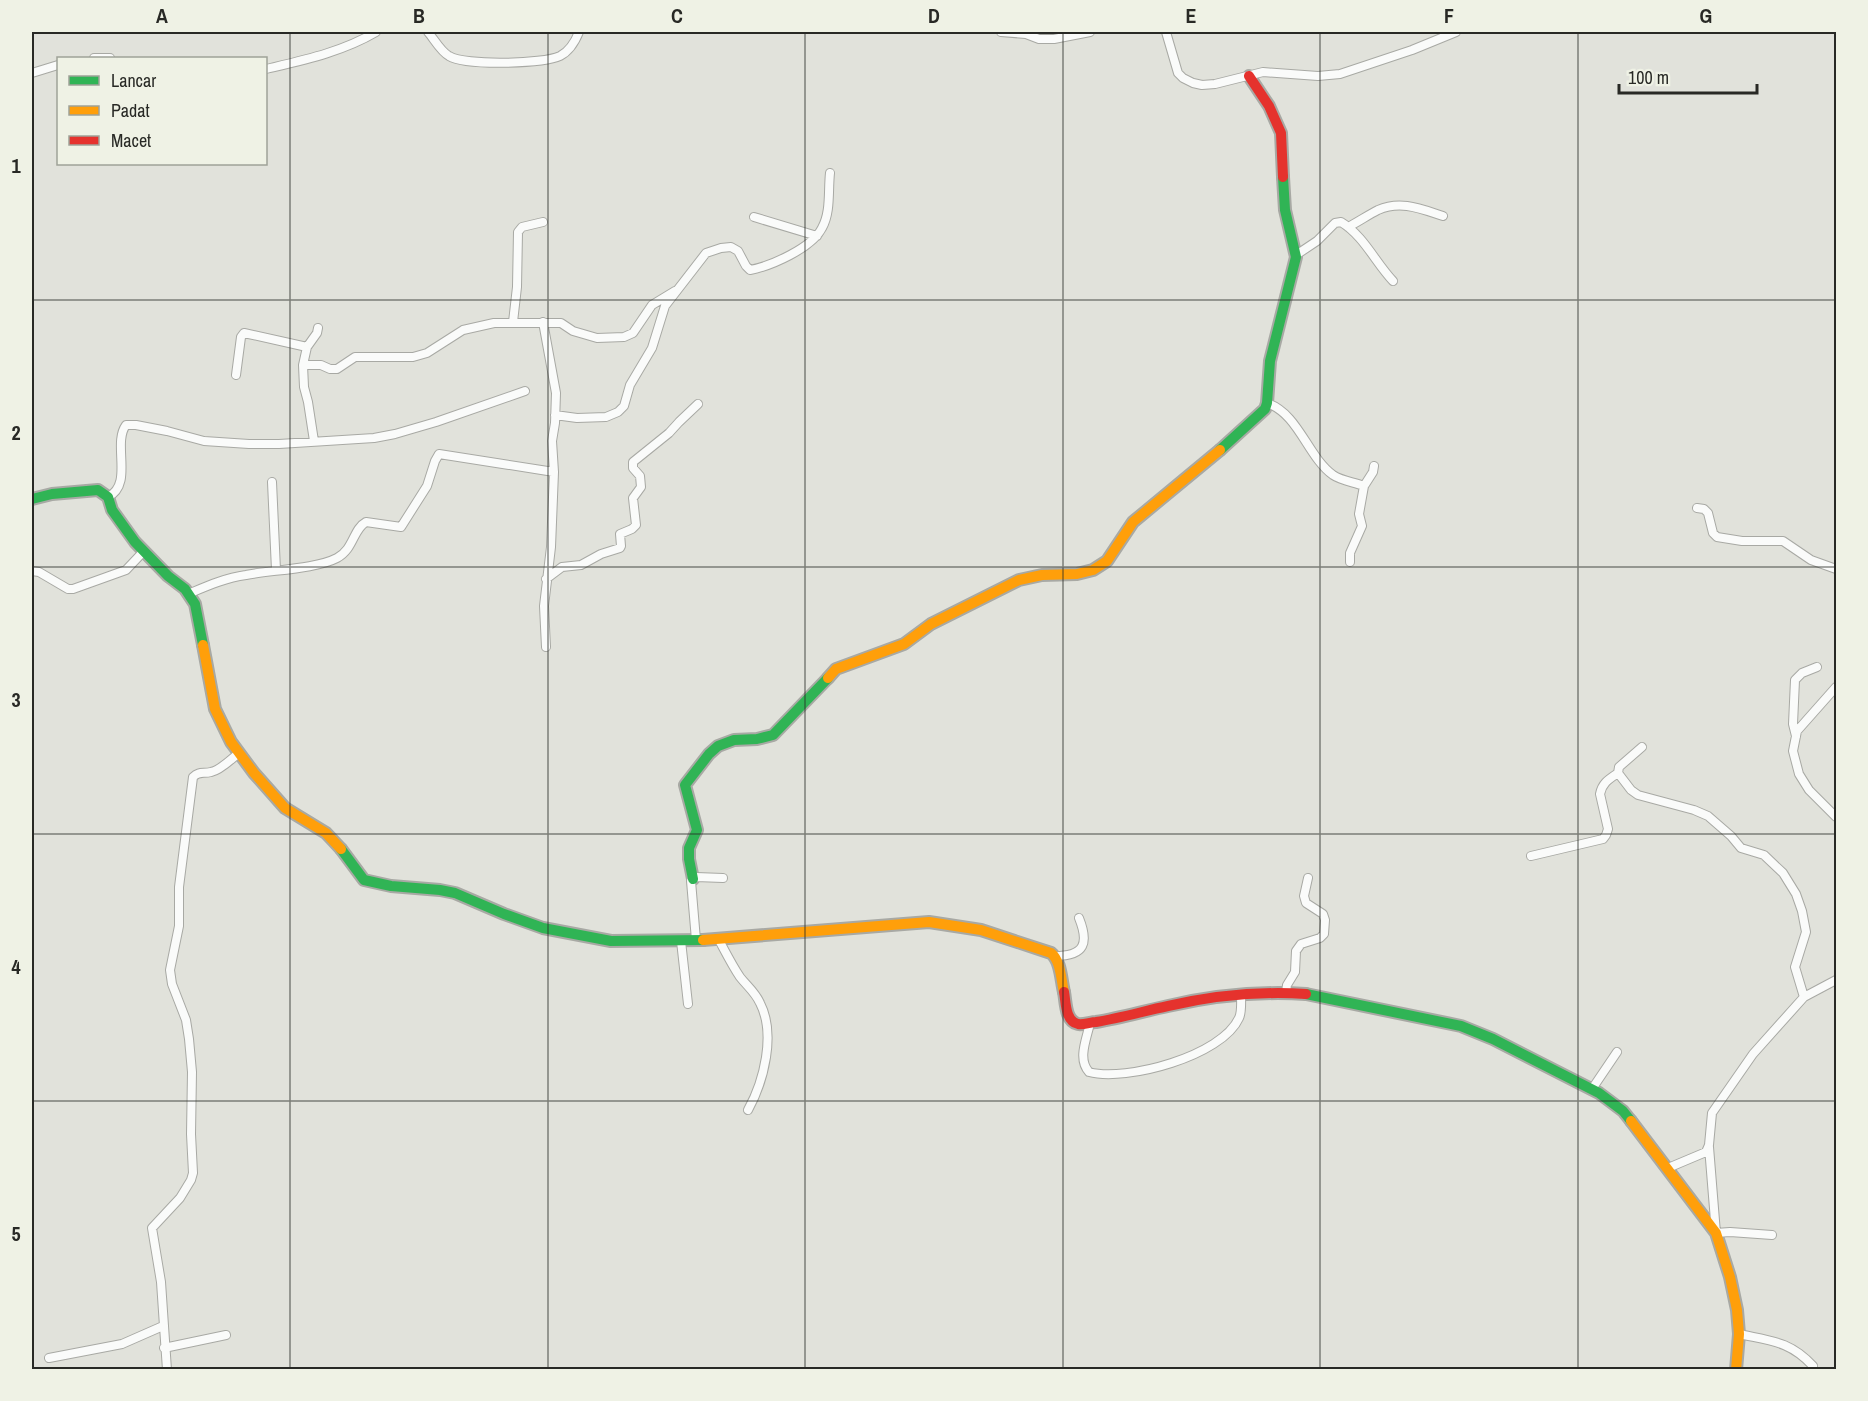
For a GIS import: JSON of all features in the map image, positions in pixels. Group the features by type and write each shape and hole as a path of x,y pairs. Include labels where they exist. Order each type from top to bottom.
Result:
{"street":[{"path":"267,69 301,62 343,49 376,32"},
{"path":"428,32 449,56 497,63 542,61 558,57 568,51 579,32"},
{"path":"1001,32 1026,34 1039,39 1054,39 1090,32"},
{"path":"1166,32 1176,68 1183,78 1202,85 1263,72 1318,76 1340,74 1412,50 1456,32"},
{"path":"32,73 57,65"},
{"path":"696,940 689,841 697,830 685,785 708,753 731,740 773,735 836,669 904,644 931,624 1011,585 1031,576 1077,574 1093,570 1107,561 1133,522 1200,468 1261,413 1267,403 1270,361 1296,255 1285,210 1281,133 1269,106 1249,76"},
{"path":"555,415 577,418 606,417 618,412 624,406 630,385 652,348 665,306 706,253 726,247 738,250 747,269 750,270 777,261 817,236 822,229 828,209 830,173"},
{"path":"1348,227 1376,211 1393,205 1412,207 1443,216"},
{"path":"754,217 817,236"},
{"path":"513,322 517,288 518,232 522,227 543,222"},
{"path":"1296,255 1317,241 1335,223 1341,222 1358,235 1382,270 1393,281"},
{"path":"303,364 337,369 355,357 413,357 427,352 463,330 494,323 561,323 573,331 597,338 624,337 633,333 652,305 677,290"},
{"path":"543,322 556,393 552,441 554,472 551,547 544,606 546,647"},
{"path":"314,441 304,387 303,364 308,346 318,333 318,328"},
{"path":"236,375 241,337 244,333 308,346"},
{"path":"108,497 118,486 122,468 121,444 123,429 126,425 166,431 204,441 279,444 374,438 395,434 525,391"},
{"path":"1267,403 1285,413 1311,449 1334,475 1364,486"},
{"path":"546,579 562,567 581,565 601,554 620,548 620,534 636,525 633,498 641,487 639,472 633,468 633,462 669,433 698,404"},
{"path":"188,594 225,579 320,563 338,557 351,545 366,522 401,528 427,486 435,461 440,454 554,472"},
{"path":"1350,562 1350,553 1362,526 1359,514 1364,486 1374,466"},
{"path":"272,482 276,570"},
{"path":"32,500 52,494 98,490 108,497 112,510 135,542 178,583 195,603 215,709 224,730 239,753 285,808 326,833 364,880 391,886 455,893 522,922 611,941 719,940 929,922 981,930 1047,951 1055,956 1072,955 1081,949 1085,938 1079,918"},
{"path":"1697,507 1708,513 1713,533 1717,537 1742,541 1783,541 1811,560 1836,570"},
{"path":"32,571 39,572 68,589 73,589 126,570 144,551"},
{"path":"1796,736 1792,724 1796,680 1802,673 1817,667"},
{"path":"1836,687 1797,731 1793,751 1799,774 1809,789 1836,817"},
{"path":"1531,856 1603,839 1608,829 1600,794 1601,788 1618,773 1619,767 1642,747"},
{"path":"167,1370 160,1282 152,1228 180,1198 193,1173 190,1134 191,1055 186,1020 172,984 170,970 179,926 179,887 192,783 195,775 211,772 239,753"},
{"path":"1618,773 1631,790 1638,795 1708,816 1741,848 1764,855 1783,873 1796,894 1806,932 1795,967 1804,997"},
{"path":"693,879 723,878"},
{"path":"1286,992 1287,985 1295,972 1296,951 1301,944 1320,938 1324,934 1323,914 1306,903 1304,896 1308,878"},
{"path":"719,940 741,978 755,993 761,1005 764,1020 767,1038 766,1060 748,1110"},
{"path":"681,941 687,1004"},
{"path":"1055,956 1061,974 1068,1015 1079,1024 1191,1002 1286,992 1312,994 1461,1026 1504,1044 1592,1089 1623,1111 1716,1233"},
{"path":"1736,1370 1739,1334 1734,1292 1716,1233 1709,1145 1710,1118 1753,1054 1804,997 1836,980"},
{"path":"1090,1023 1083,1056 1083,1064 1089,1072 1114,1073 1148,1069 1197,1054 1227,1033 1239,1019 1242,995"},
{"path":"1592,1089 1617,1052"},
{"path":"1668,1168 1703,1154 1709,1145"},
{"path":"1716,1233 1772,1235"},
{"path":"49,1358 122,1344 163,1326"},
{"path":"1739,1334 1788,1346 1800,1353 1813,1366"},
{"path":"164,1348 226,1335"}],"traffic: fast":[{"path":"1220,450 1265,409 1267,403 1270,361 1296,257 1285,210 1283,177"},
{"path":"32,499 52,494 98,490 108,497 112,510 135,542 168,576 185,589 195,604 203,645"},
{"path":"693,879 689,848 697,830 685,785 718,746 734,740 757,739 773,735 828,678"},
{"path":"341,849 364,880 391,886 455,893 543,928 611,941 703,940"},
{"path":"1306,994 1461,1026 1493,1039 1599,1093 1623,1111 1631,1121"}],"traffic: slow":[{"path":"828,678 836,669 904,644 931,624 1019,580 1042,575 1077,574 1093,570 1107,561 1133,522 1220,450"},
{"path":"203,645 215,709 231,742 254,773 285,808 326,833 341,849"},
{"path":"703,940 929,922 981,930 1051,953 1059,966 1064,992"},
{"path":"1631,1121 1716,1233 1730,1277 1737,1310 1739,1334 1736,1370"}],"traffic: jam":[{"path":"1249,76 1269,106 1281,133 1283,177"},
{"path":"1064,992 1068,1015 1074,1022 1080,1024 1219,997 1272,993 1306,994"}]}
